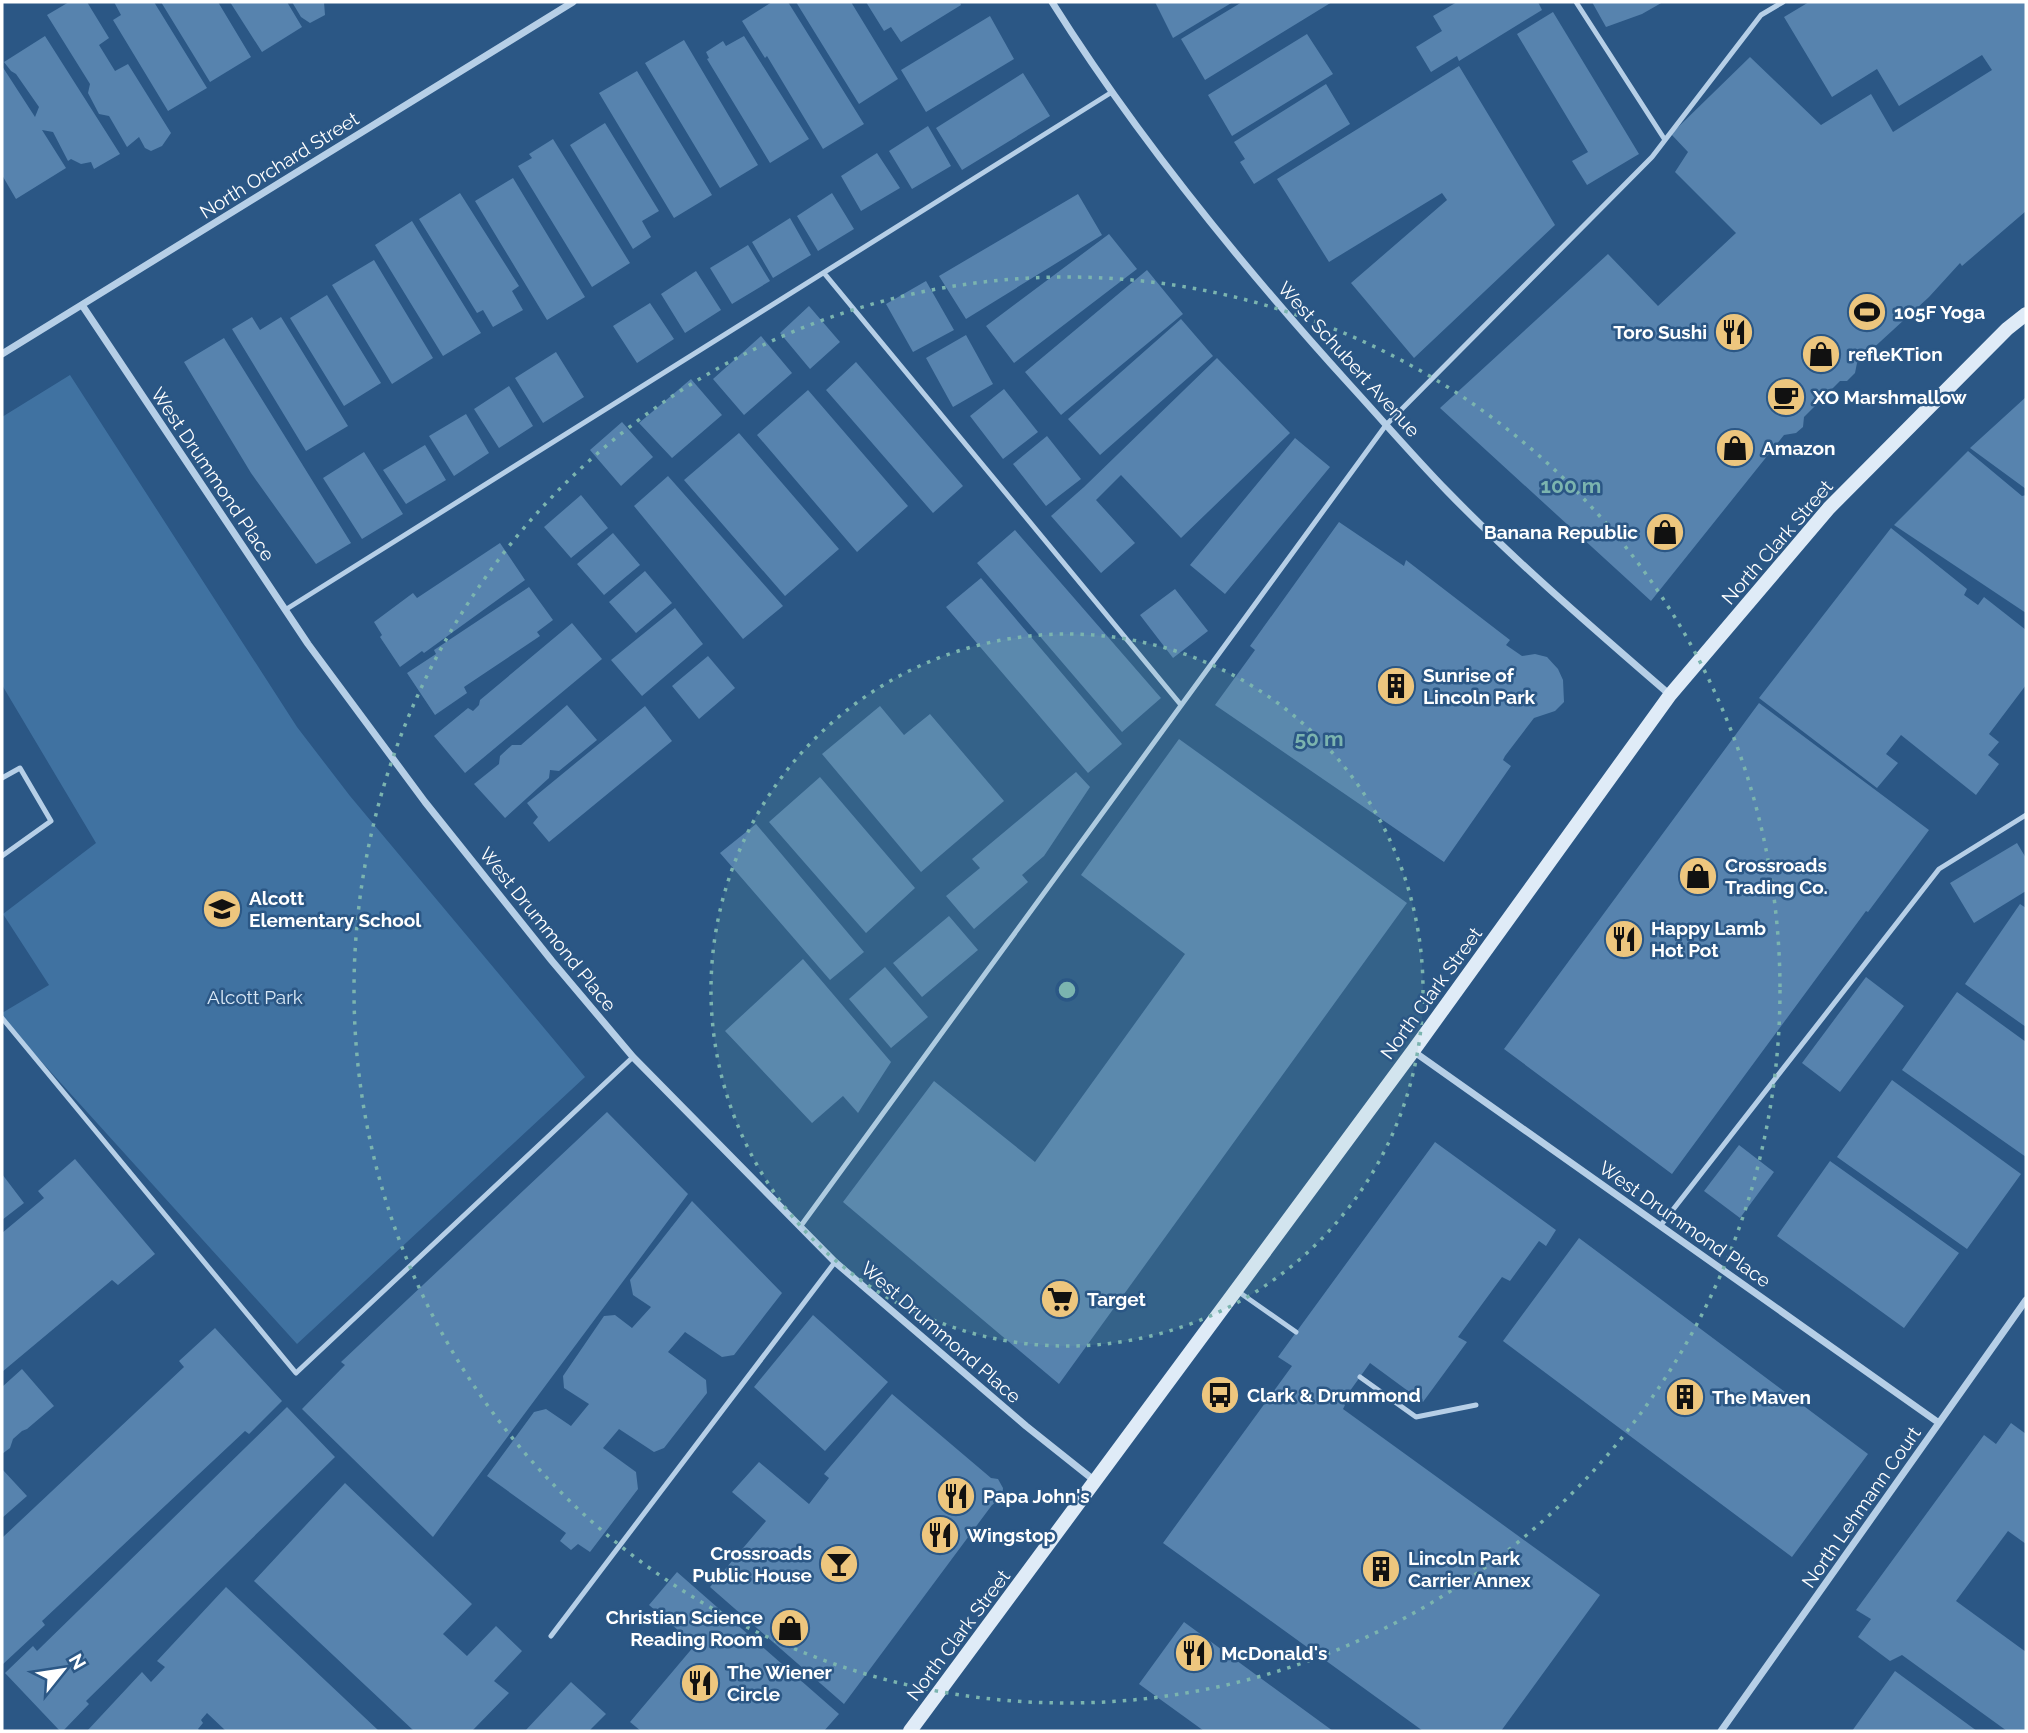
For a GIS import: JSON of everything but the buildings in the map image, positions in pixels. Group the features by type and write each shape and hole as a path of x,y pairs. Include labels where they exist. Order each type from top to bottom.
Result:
{"main road":[{"name":"North Clark Street","path":"910,1731 1413,1051 1670,695 1829,508 2007,329 2026,314"}],"street":[{"name":"North Orchard Street","path":"2,354 573,2"},
{"name":"West Schubert Avenue","path":"1052,2 1112,92 1177,179 1282,310 1447,491 1532,572 1670,695"},
{"name":"West Drummond Place","path":"82,305 285,610 425,802 632,1057 835,1262 1026,1426 1095,1481"},
{"name":"West Drummond Place","path":"1413,1051 1939,1423"},
{"name":"North Lehmann Court","path":"1721,1731 2026,1300"}],"lane":[{"path":"1576,2 1665,140"},
{"path":"800,1227 1386,425 1643,167 1761,15 1783,2"},
{"path":"285,610 1112,92"},
{"path":"824,273 1181,705"},
{"path":"2,778 20,768 51,821 2,856"},
{"path":"1661,1225 1939,869 2026,816"},
{"path":"2,1018 296,1373 632,1057"},
{"path":"551,1636 835,1262"},
{"path":"1236,1290 1296,1332"},
{"path":"1360,1377 1416,1417 1476,1405"}],"green space":[{"name":"Alcott Park","path":"70,375 297,727 350,796 585,1077 297,1344 2,1018 2,1013 49,985 3,914 96,843 2,685 2,417"}],"place":[{"name":"105F Yoga","path":"1867,312"},
{"name":"Toro Sushi","path":"1734,332"},
{"name":"refleKTion","path":"1821,354"},
{"name":"XO Marshmallow","path":"1786,397"},
{"name":"Amazon","path":"1735,448"},
{"name":"Banana Republic","path":"1665,532"},
{"name":"Sunrise of Lincoln Park","path":"1396,686"},
{"name":"Crossroads Trading Co.","path":"1698,876"},
{"name":"Alcott Elementary School","path":"222,909"},
{"name":"Happy Lamb Hot Pot","path":"1624,939"},
{"name":"Target","path":"1060,1299"},
{"name":"Clark & Drummond","path":"1220,1395"},
{"name":"The Maven","path":"1685,1397"},
{"name":"Papa John's","path":"956,1496"},
{"name":"Wingstop","path":"940,1535"},
{"name":"Crossroads Public House","path":"839,1564"},
{"name":"Lincoln Park Carrier Annex","path":"1381,1569"},
{"name":"Christian Science Reading Room","path":"790,1628"},
{"name":"McDonald's","path":"1194,1653"},
{"name":"The Wiener Circle","path":"700,1683"}]}
